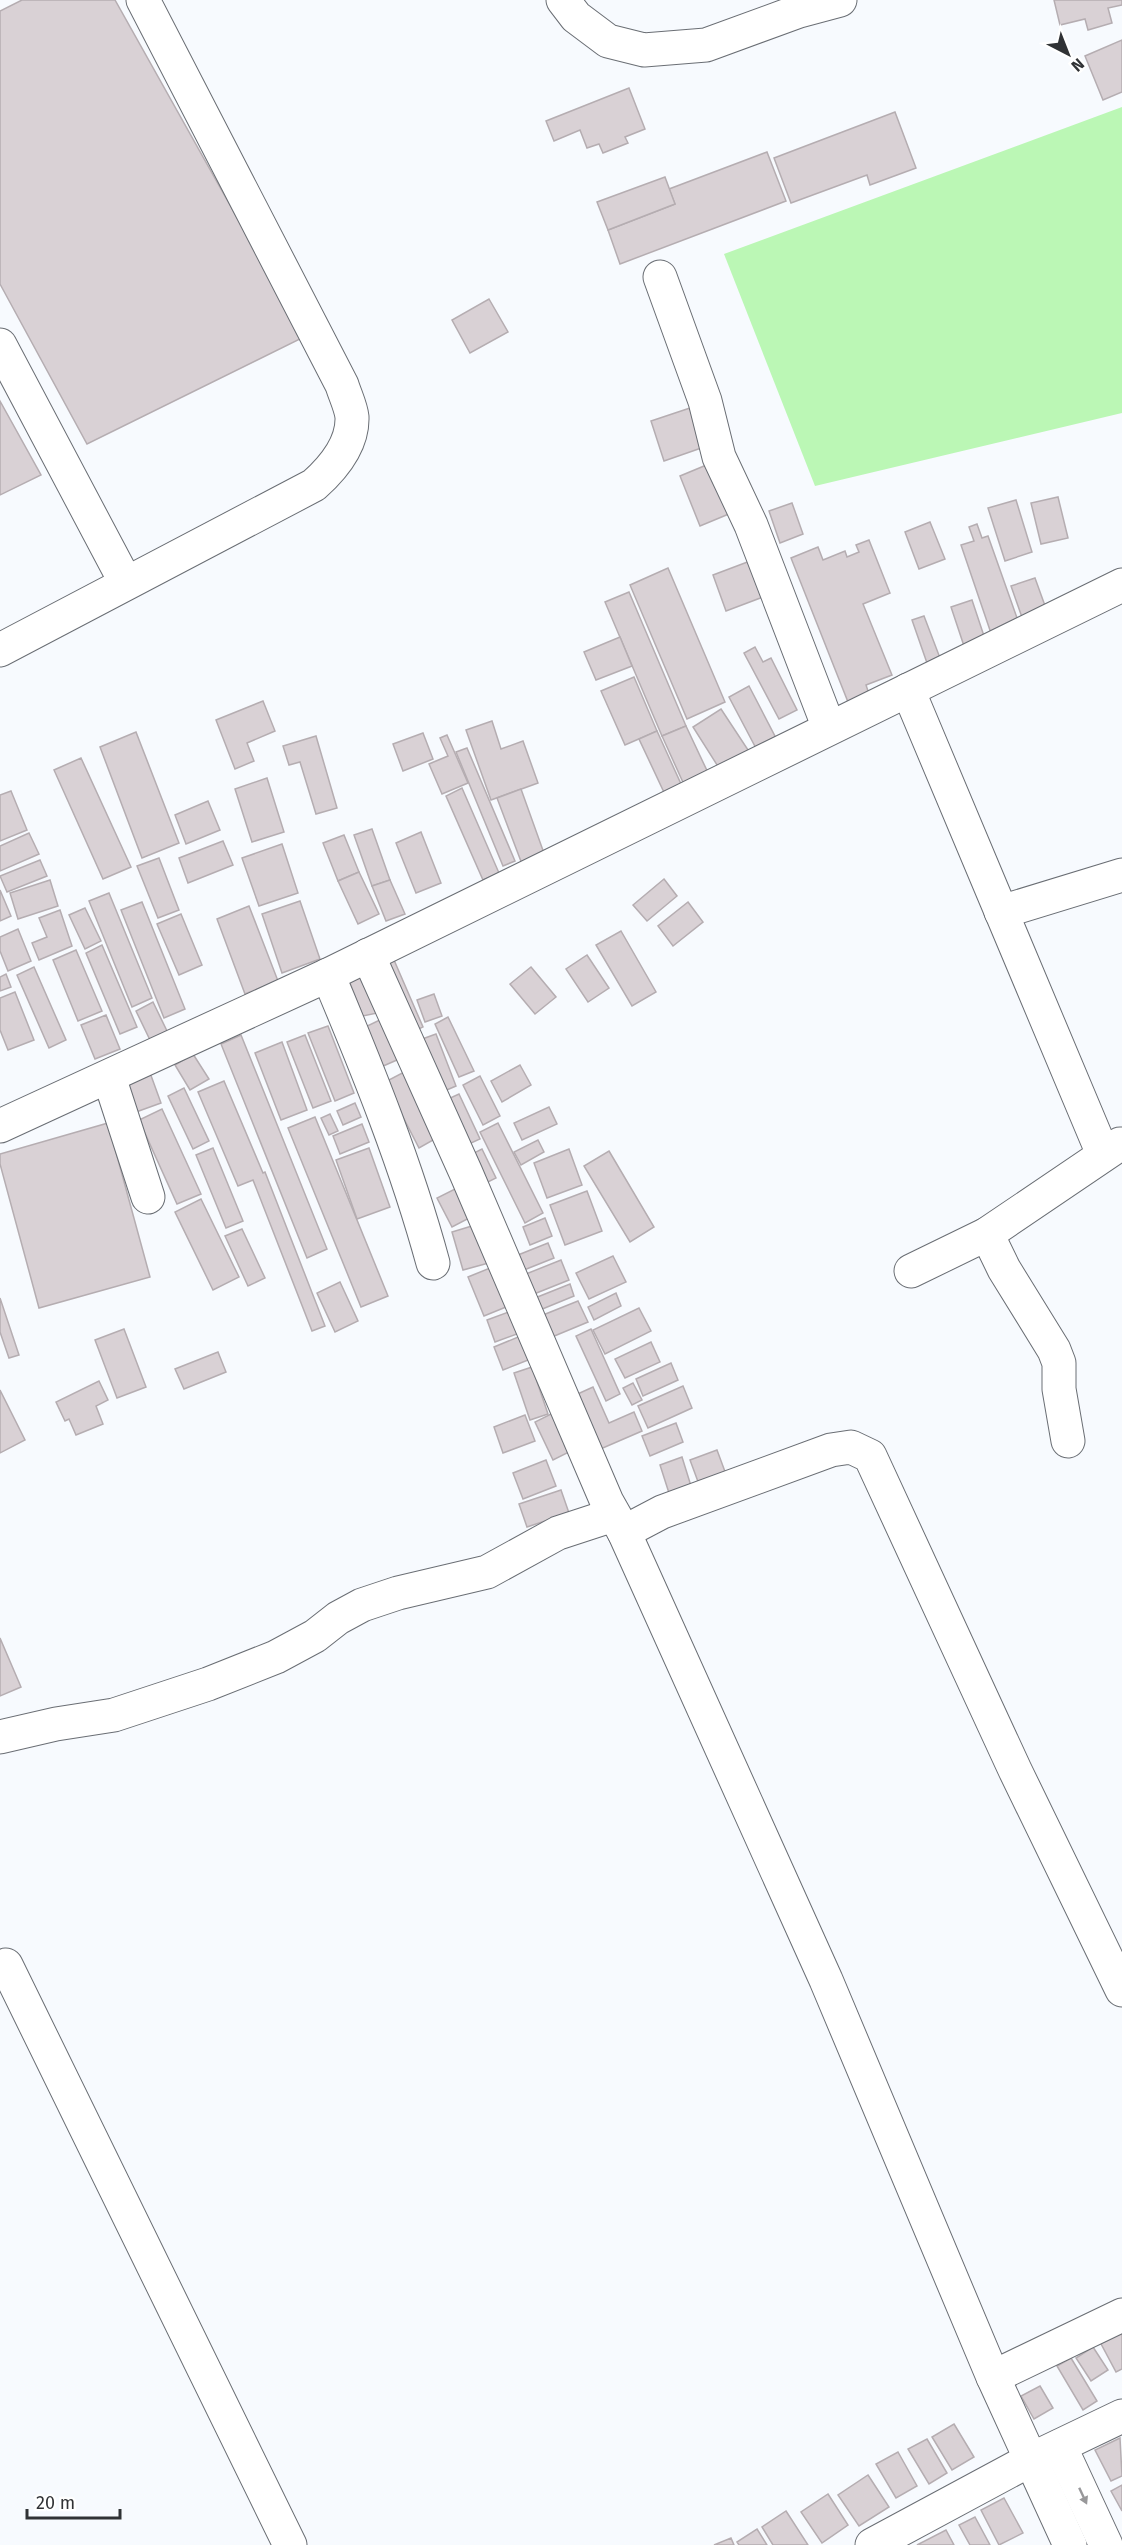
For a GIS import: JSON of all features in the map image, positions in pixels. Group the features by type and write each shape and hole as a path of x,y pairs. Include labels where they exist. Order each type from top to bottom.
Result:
{"street":[{"path":"0,650 314,485 329,471 346,446 352,417 342,385 143,0"},
{"path":"563,0 576,17 608,41 644,50 706,45 799,11 840,0"},
{"path":"660,277 705,401 719,457 751,525 828,728"},
{"path":"0,345 126,583"},
{"path":"0,1126 328,975 1122,585"},
{"path":"909,690 1001,912 1112,1149 1054,1191 987,1234 911,1271"},
{"path":"1001,912 1122,875"},
{"path":"368,955 619,1524 826,1980 993,2377 1070,2545"},
{"path":"328,975 376,1089 413,1195 433,1263"},
{"path":"109,1077 148,1197"},
{"path":"987,1234 1004,1269 1054,1350 1059,1363 1059,1389 1068,1441"},
{"path":"0,1737 56,1724 114,1715 208,1684 276,1657 315,1636 338,1618 362,1605 398,1593 487,1572 558,1533 619,1524 662,1512 831,1450 851,1447 870,1456 1015,1770 1122,1990"},
{"path":"6,1965 290,2545"},
{"path":"993,2377 1122,2315"},
{"path":"872,2545 1030,2460 1122,2416"},
{"path":"1060,2446 1106,2545"}],"green space":[{"path":"1122,107 1122,413 815,486 724,254"}],"building":[{"path":"22,0 115,0 304,337 87,444 0,284 0,11"},
{"path":"1054,0 1122,0 1122,5 1108,8 1112,23 1088,30 1085,19 1060,25"},
{"path":"1122,40 1122,92 1103,100 1085,56"},
{"path":"629,88 645,129 625,137 628,143 603,153 599,144 587,148 580,130 554,141 546,121"},
{"path":"895,112 916,168 870,185 867,175 791,203 774,158"},
{"path":"767,152 786,201 620,264 608,230 675,204 669,189"},
{"path":"665,177 675,204 608,230 597,202"},
{"path":"489,299 508,332 470,353 452,320"},
{"path":"0,401 41,475 0,495"},
{"path":"693,407 707,446 664,461 651,421"},
{"path":"716,461 736,511 700,526 680,476"},
{"path":"1058,497 1068,538 1041,544 1031,503"},
{"path":"1016,500 1032,552 1005,561 988,508"},
{"path":"792,503 803,534 780,543 769,511"},
{"path":"930,522 945,559 919,569 905,532"},
{"path":"977,524 982,538 988,536 1022,632 994,642 961,545 974,541 969,527"},
{"path":"869,540 890,593 863,604 892,675 866,685 869,694 848,702 791,558 818,547 823,560 845,551 847,557 859,552 856,545"},
{"path":"758,558 771,594 726,611 713,575"},
{"path":"668,568 725,702 687,719 630,585"},
{"path":"1035,578 1048,614 1024,623 1011,586"},
{"path":"629,592 686,726 662,736 605,602"},
{"path":"972,600 985,639 964,646 951,607"},
{"path":"924,616 940,658 927,663 912,620"},
{"path":"620,637 632,666 596,680 584,652"},
{"path":"755,647 763,662 771,658 797,710 779,719 744,653"},
{"path":"634,677 657,731 625,745 601,691"},
{"path":"749,686 778,742 758,752 729,697"},
{"path":"263,701 275,731 247,743 254,761 235,769 216,720"},
{"path":"721,709 754,759 719,768 693,727"},
{"path":"492,721 501,749 523,741 538,783 491,800 466,730"},
{"path":"686,726 710,777 686,789 662,736"},
{"path":"657,731 686,795 669,803 639,739"},
{"path":"136,732 179,843 142,858 100,747"},
{"path":"423,733 433,759 403,771 393,744"},
{"path":"447,735 468,783 442,794 429,764 448,756 440,738"},
{"path":"316,736 337,808 316,814 300,762 289,765 283,746"},
{"path":"467,748 515,861 503,866 456,752"},
{"path":"81,758 131,867 103,879 54,770"},
{"path":"267,778 284,832 252,842 235,789"},
{"path":"462,788 499,873 483,880 446,796"},
{"path":"521,789 545,856 522,864 497,798"},
{"path":"11,791 27,830 0,841 0,795"},
{"path":"208,801 220,830 186,844 175,815"},
{"path":"372,829 390,880 372,886 354,835"},
{"path":"421,832 441,883 416,893 396,843"},
{"path":"29,833 39,854 0,871 0,846"},
{"path":"344,835 359,872 338,881 323,843"},
{"path":"223,841 233,865 188,883 179,858"},
{"path":"282,844 298,893 259,906 242,858"},
{"path":"159,858 179,910 158,918 137,866"},
{"path":"40,860 47,876 7,892 0,876"},
{"path":"359,872 379,914 358,924 338,881"},
{"path":"664,879 677,896 647,921 633,905"},
{"path":"50,880 58,906 18,919 10,893"},
{"path":"390,880 405,914 386,921 372,886"},
{"path":"0,890 11,916 0,921"},
{"path":"109,893 152,998 132,1007 89,901"},
{"path":"300,901 320,959 282,973 262,914"},
{"path":"142,902 185,1009 164,1018 121,910"},
{"path":"688,902 703,922 673,946 658,926"},
{"path":"249,906 278,981 245,994 217,919"},
{"path":"85,908 101,941 85,949 69,915"},
{"path":"60,910 72,946 39,960 32,943 47,937 39,918"},
{"path":"181,914 202,965 179,975 157,924"},
{"path":"18,929 31,961 8,971 0,951 0,937"},
{"path":"621,931 656,992 632,1006 596,945"},
{"path":"102,945 137,1027 120,1034 86,953"},
{"path":"76,950 102,1011 78,1021 53,960"},
{"path":"587,955 609,988 588,1002 566,969"},
{"path":"394,960 423,1027 406,1035 377,968"},
{"path":"34,967 66,1040 49,1048 17,975"},
{"path":"531,967 556,997 535,1014 510,984"},
{"path":"372,972 387,1011 363,1016 348,978"},
{"path":"6,974 11,987 0,991 0,977"},
{"path":"15,992 34,1040 8,1050 0,1030 0,998"},
{"path":"434,994 442,1016 425,1022 417,1000"},
{"path":"153,1002 167,1031 150,1040 136,1011"},
{"path":"106,1015 120,1049 95,1059 81,1025"},
{"path":"388,1016 406,1056 381,1067 363,1028"},
{"path":"448,1017 474,1071 459,1077 435,1024"},
{"path":"328,1026 354,1093 335,1101 308,1033"},
{"path":"436,1034 456,1086 435,1095 414,1042"},
{"path":"241,1035 327,1249 307,1258 221,1044"},
{"path":"305,1035 331,1101 313,1108 287,1042"},
{"path":"282,1042 307,1110 281,1120 255,1053"},
{"path":"193,1054 209,1079 190,1090 175,1065"},
{"path":"520,1065 531,1085 502,1102 491,1081"},
{"path":"149,1070 161,1103 125,1116 114,1083"},
{"path":"408,1070 442,1135 419,1148 385,1082"},
{"path":"480,1076 500,1116 483,1125 463,1085"},
{"path":"224,1081 263,1173 265,1172 325,1326 312,1331 253,1180 238,1186 198,1092"},
{"path":"184,1088 209,1141 193,1149 168,1096"},
{"path":"459,1094 480,1139 458,1149 437,1104"},
{"path":"355,1103 361,1117 343,1125 337,1111"},
{"path":"549,1107 557,1124 522,1140 514,1123"},
{"path":"162,1109 201,1194 177,1204 139,1120"},
{"path":"330,1114 338,1131 329,1135 321,1118"},
{"path":"315,1117 388,1296 361,1307 288,1128"},
{"path":"108,1123 150,1277 39,1308 0,1164 0,1154"},
{"path":"498,1123 543,1213 525,1223 480,1132"},
{"path":"362,1124 369,1142 340,1154 333,1136"},
{"path":"538,1140 544,1152 521,1165 514,1152"},
{"path":"213,1148 243,1221 226,1228 196,1155"},
{"path":"369,1148 390,1207 357,1219 336,1160"},
{"path":"482,1149 496,1178 480,1186 466,1157"},
{"path":"569,1149 582,1185 547,1198 534,1163"},
{"path":"609,1151 654,1227 630,1242 584,1166"},
{"path":"463,1185 477,1214 452,1227 437,1198"},
{"path":"587,1191 602,1231 565,1245 550,1205"},
{"path":"201,1199 239,1277 213,1290 175,1212"},
{"path":"545,1218 552,1236 530,1245 523,1227"},
{"path":"485,1222 496,1261 463,1270 452,1232"},
{"path":"242,1229 265,1278 248,1286 225,1236"},
{"path":"548,1243 554,1258 524,1270 518,1255"},
{"path":"613,1256 626,1282 589,1299 576,1273"},
{"path":"561,1260 569,1280 529,1296 521,1276"},
{"path":"495,1266 511,1305 484,1316 468,1277"},
{"path":"340,1282 358,1321 335,1332 317,1293"},
{"path":"570,1284 574,1296 540,1310 535,1298"},
{"path":"616,1293 621,1306 594,1320 588,1307"},
{"path":"0,1298 19,1355 9,1358 0,1332"},
{"path":"578,1301 588,1322 552,1337 543,1315"},
{"path":"639,1308 651,1331 605,1354 593,1330"},
{"path":"517,1309 525,1331 495,1342 487,1320"},
{"path":"124,1329 146,1387 117,1398 95,1340"},
{"path":"591,1329 620,1394 606,1401 576,1336"},
{"path":"523,1335 533,1358 503,1370 494,1347"},
{"path":"651,1342 660,1362 625,1378 615,1359"},
{"path":"218,1352 226,1372 184,1389 175,1369"},
{"path":"671,1363 678,1380 643,1396 636,1379"},
{"path":"532,1367 548,1414 530,1420 514,1373"},
{"path":"99,1381 108,1400 96,1406 103,1424 76,1435 69,1419 65,1421 56,1402"},
{"path":"633,1383 642,1400 632,1405 623,1388"},
{"path":"683,1386 692,1408 648,1428 638,1406"},
{"path":"593,1387 609,1423 634,1412 642,1431 589,1454 571,1397"},
{"path":"0,1390 25,1440 0,1453"},
{"path":"557,1411 575,1449 553,1460 535,1422"},
{"path":"525,1415 535,1441 503,1453 494,1427"},
{"path":"676,1423 683,1442 650,1456 642,1436"},
{"path":"717,1450 727,1477 700,1487 690,1460"},
{"path":"682,1457 691,1486 669,1493 660,1465"},
{"path":"546,1460 556,1486 523,1499 513,1473"},
{"path":"561,1490 569,1513 527,1527 519,1504"},
{"path":"0,1638 21,1687 0,1696"},
{"path":"1122,2328 1122,2369 1116,2372 1099,2340"},
{"path":"1093,2347 1108,2370 1091,2381 1076,2358"},
{"path":"1071,2358 1097,2401 1083,2410 1057,2366"},
{"path":"1040,2386 1053,2408 1034,2419 1021,2396"},
{"path":"954,2424 974,2457 952,2470 932,2437"},
{"path":"1120,2438 1122,2476 1111,2481 1095,2450"},
{"path":"927,2439 947,2473 929,2484 908,2449"},
{"path":"898,2452 917,2486 896,2498 876,2464"},
{"path":"868,2475 889,2507 859,2526 838,2495"},
{"path":"1122,2485 1122,2511 1111,2491"},
{"path":"828,2494 848,2525 822,2543 801,2512"},
{"path":"1004,2498 1023,2533 999,2545 981,2510"},
{"path":"786,2511 808,2545 773,2545 762,2527"},
{"path":"975,2517 990,2545 970,2545 959,2525"},
{"path":"757,2529 767,2545 739,2545 737,2542"},
{"path":"946,2530 954,2545 917,2545"},
{"path":"731,2538 734,2545 714,2545"}]}
